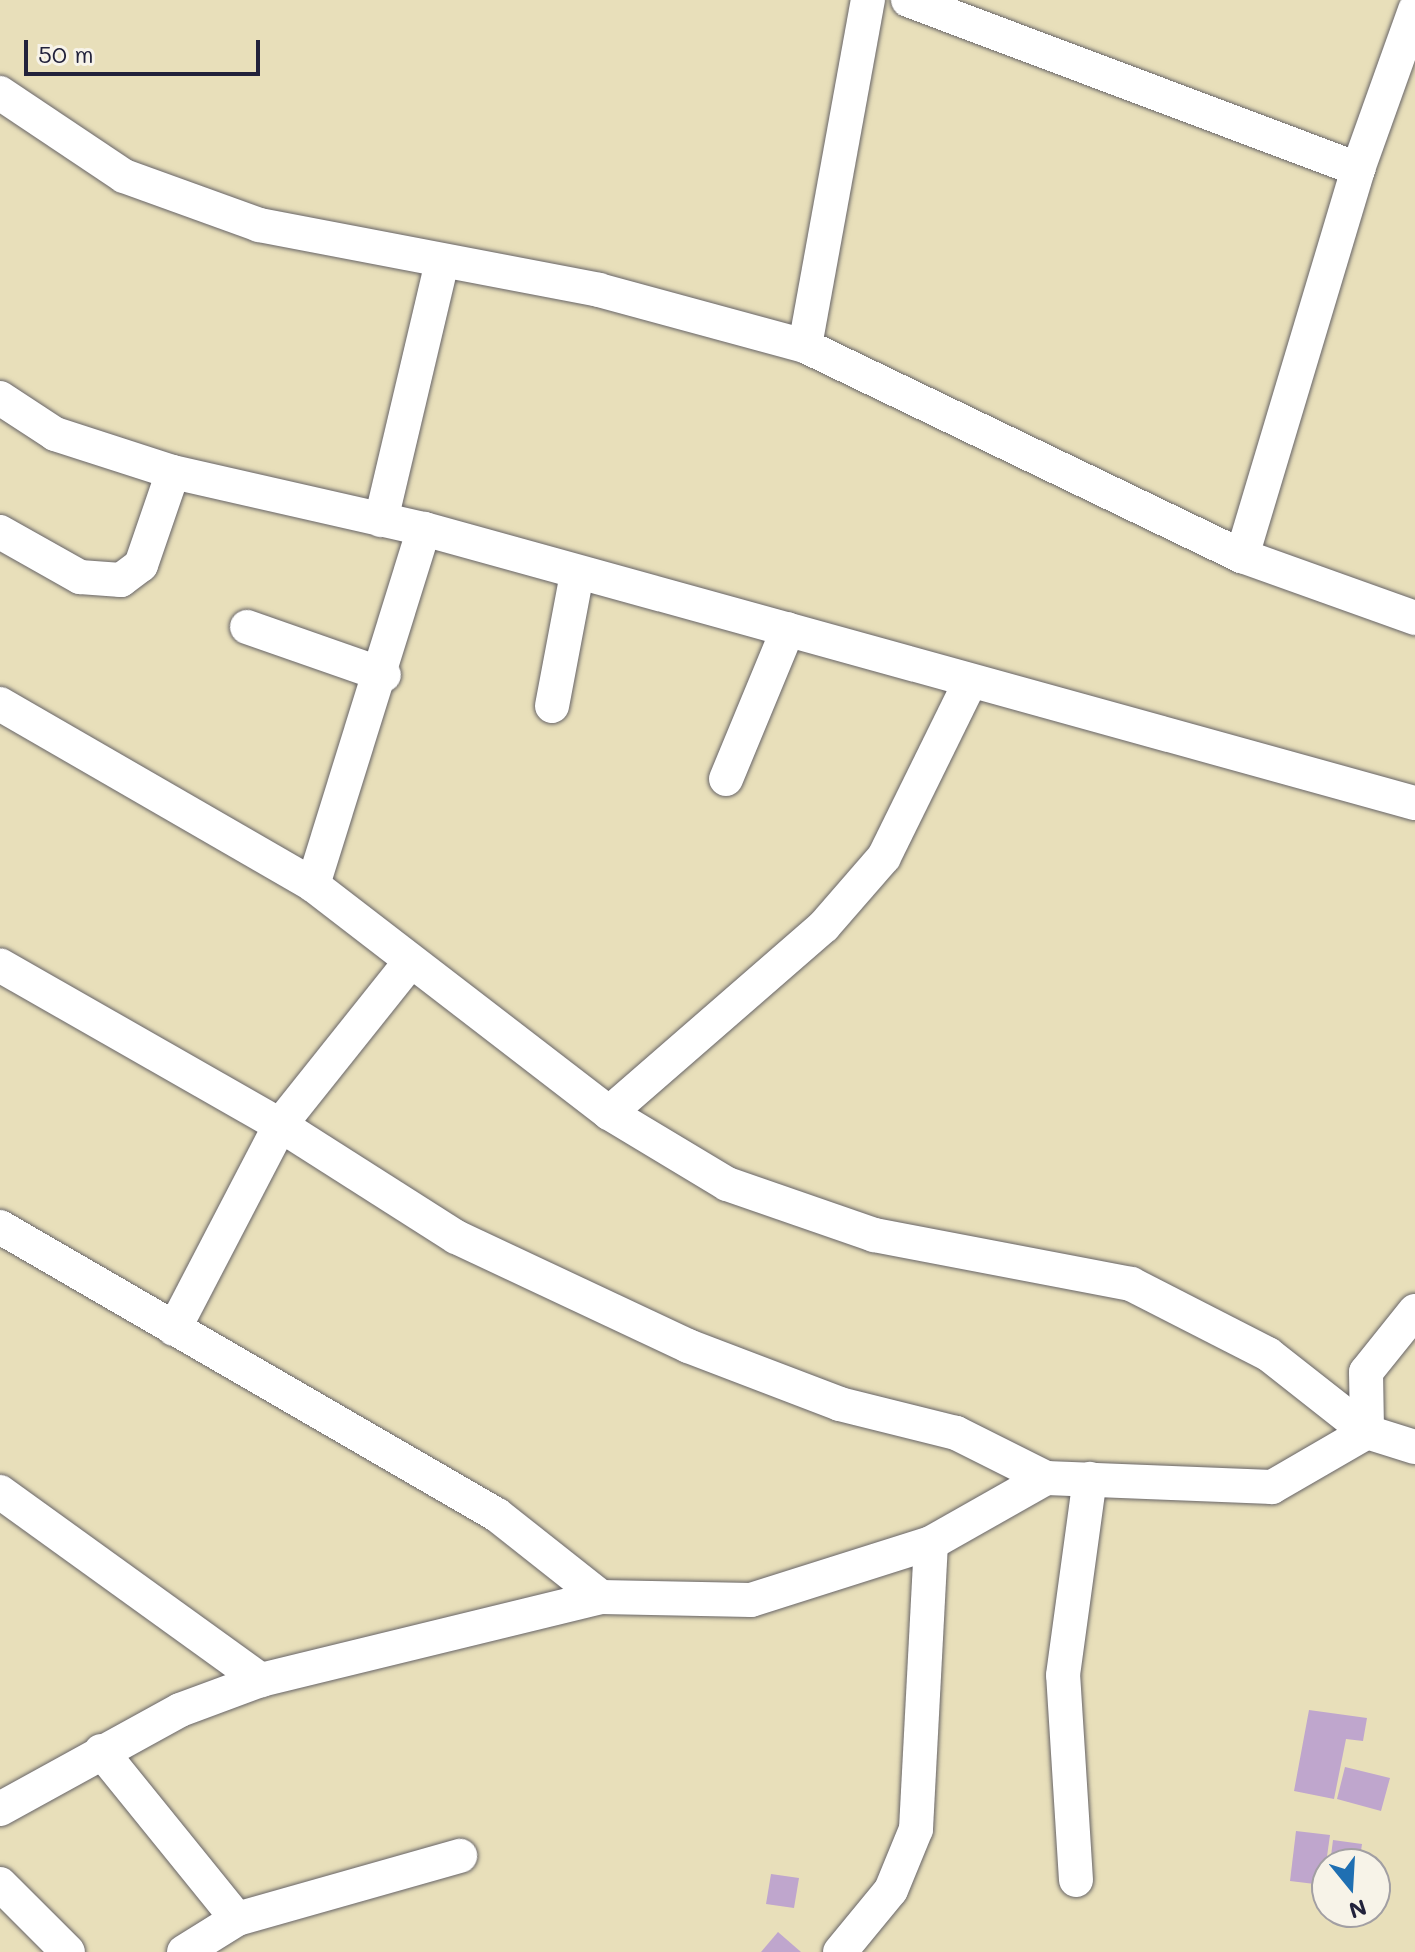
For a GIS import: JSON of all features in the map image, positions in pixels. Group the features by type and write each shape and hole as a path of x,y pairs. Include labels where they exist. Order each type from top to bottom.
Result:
{"street":[{"path":"805,346 868,0"},
{"path":"908,0 1358,169"},
{"path":"1242,556 1358,169 1415,10"},
{"path":"0,93 124,176 259,225 599,290 805,346 1242,556 1415,618"},
{"path":"381,520 442,261"},
{"path":"0,398 55,434 173,472 424,529 577,574 788,629 969,684 1415,803"},
{"path":"0,532 80,577 121,580 141,565 173,472"},
{"path":"313,885 384,675 424,529"},
{"path":"552,706 577,574"},
{"path":"247,627 384,675"},
{"path":"726,779 788,629"},
{"path":"609,1113 824,926 884,857 969,684"},
{"path":"0,704 313,885 609,1113 727,1184 874,1235 1131,1284 1268,1354 1367,1432 1415,1447"},
{"path":"174,1329 280,1125 410,962"},
{"path":"0,965 280,1125 456,1237 688,1346 840,1404 956,1433 1046,1478 1272,1487 1367,1432"},
{"path":"0,1227 497,1515 601,1597"},
{"path":"1367,1432 1366,1372 1415,1311"},
{"path":"0,1809 180,1710 261,1680 601,1597 751,1600 931,1543 1046,1478"},
{"path":"1076,1880 1063,1675 1090,1479"},
{"path":"0,1492 261,1680"},
{"path":"843,1951 891,1890 916,1829 931,1543"},
{"path":"101,1751 237,1919"},
{"path":"184,1952 237,1919 460,1856"},
{"path":"0,1884 68,1952"}],"building":[{"path":"1309,1710 1367,1718 1363,1741 1346,1739 1334,1799 1294,1791"},
{"path":"1345,1767 1390,1778 1381,1811 1337,1799"},
{"path":"1296,1831 1330,1835 1328,1848 1311,1848 1311,1884 1290,1881"},
{"path":"1333,1840 1362,1844 1361,1848 1332,1848"},
{"path":"771,1874 799,1878 794,1908 766,1904"},
{"path":"778,1932 801,1952 761,1952"}]}
